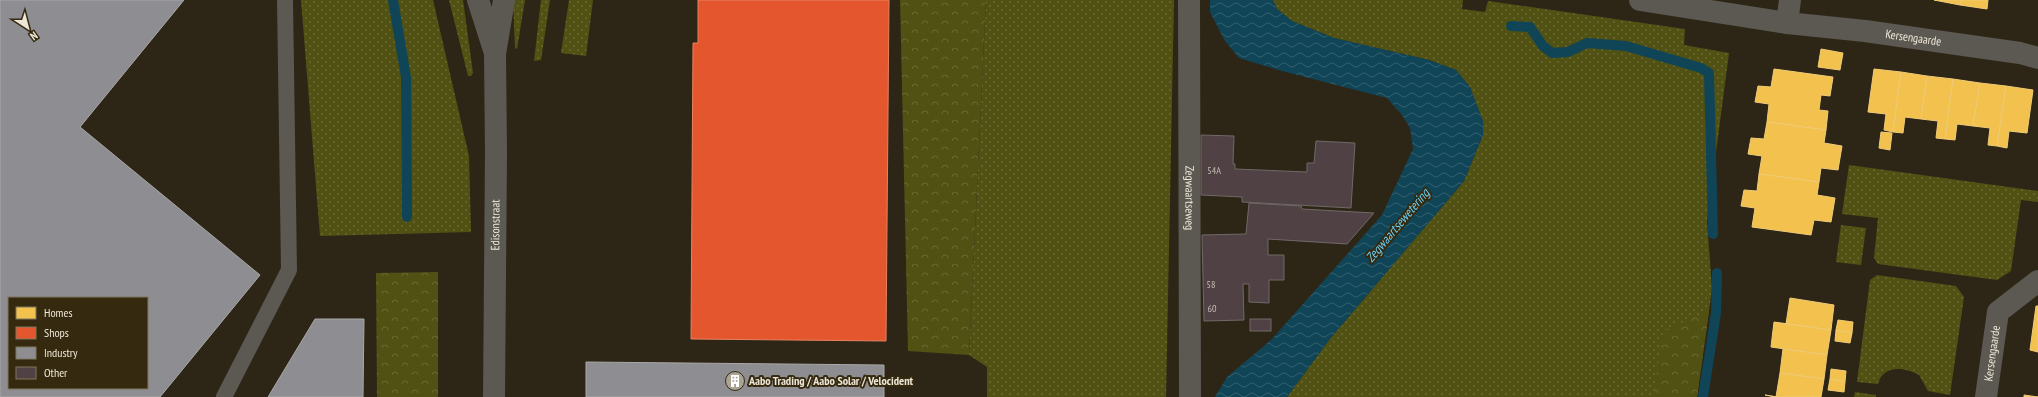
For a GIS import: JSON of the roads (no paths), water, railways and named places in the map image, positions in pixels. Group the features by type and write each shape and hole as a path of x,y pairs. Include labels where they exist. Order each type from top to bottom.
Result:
{"street":[{"name":"Edisonstraat","path":"478,0 495,54"},
{"name":"Edisonstraat","path":"494,397 496,153 495,54 504,0"},
{"name":"Zegwaartseweg","path":"1188,0 1190,397"},
{"name":"Kersengaarde","path":"1640,0 1787,23 1865,31 2020,53 2038,58"},
{"path":"1787,23 1790,0"},
{"name":"Kersengaarde","path":"1986,397 1998,312 2038,281"}],"lane":[{"path":"224,397 289,270 285,0"}],"water":[{"name":"Zegwaartsewetering","path":"1210,0 1273,0 1277,9 1292,21 1334,38 1429,60 1456,70 1470,87 1483,121 1483,135 1464,181 1329,340 1287,397 1215,397 1227,377 1271,340 1382,215 1413,149 1410,128 1402,115 1387,98 1282,71 1239,58 1225,41 1210,12"}],"waterway":[{"path":"393,0 406,77 407,217"},
{"path":"1511,26 1530,27 1543,46 1552,53 1568,52 1587,43 1626,46 1701,68 1709,73 1713,234"},
{"path":"1703,397 1716,313 1717,273"}],"place":[{"name":"Aabo Trading / Aabo Solar / Velocident","path":"735,381"}]}
